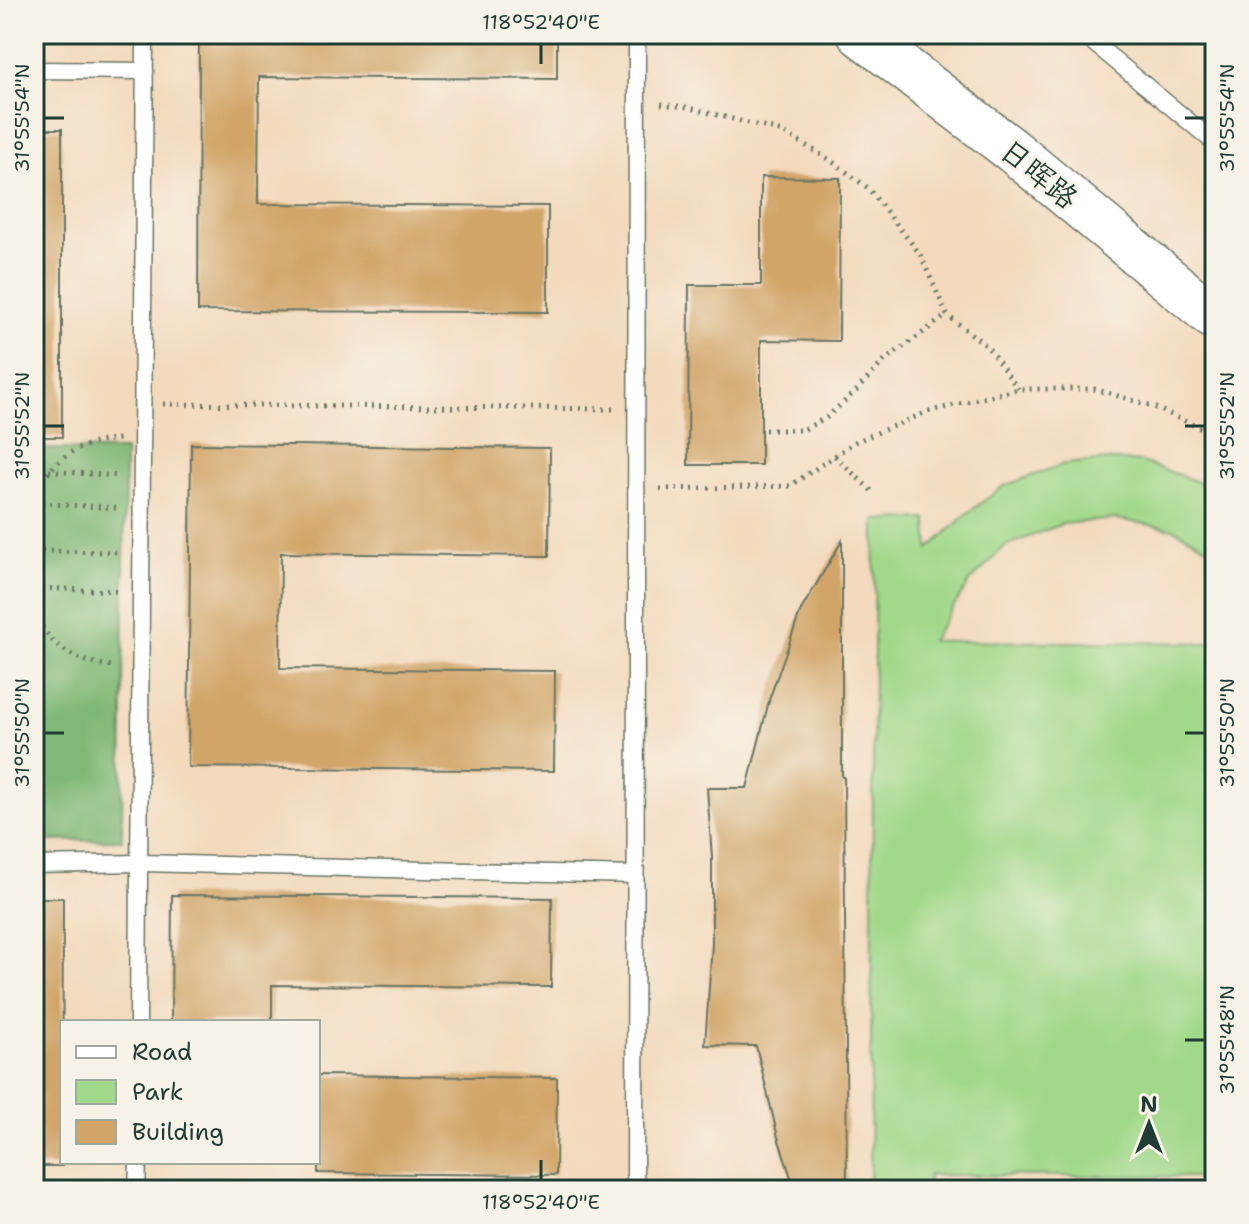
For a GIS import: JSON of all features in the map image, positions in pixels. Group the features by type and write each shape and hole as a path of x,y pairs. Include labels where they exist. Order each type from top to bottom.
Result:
{"street":[{"name":"日晖路","path":"860,34 1013,151 1215,318"}],"lane":[{"path":"138,1020 145,34"},
{"path":"634,34 637,102 635,1190"},
{"path":"1083,34 1215,143"},
{"path":"34,70 145,71"},
{"path":"34,865 140,863 635,875"},
{"path":"137,1190 138,1164"}],"path":[{"path":"637,102 686,107 783,132 830,160 868,188 920,254 947,315 987,346 1018,389"},
{"path":"765,430 803,430 827,417 884,361 947,315"},
{"path":"636,489 790,486 855,442 927,412 1018,389 1094,389 1152,406 1215,435"},
{"path":"142,404 636,410"},
{"path":"34,494 48,470 68,452 100,441 143,437"},
{"path":"835,456 875,494"},
{"path":"48,470 142,478"},
{"path":"34,503 142,509"},
{"path":"34,551 142,553"},
{"path":"34,588 141,592"},
{"path":"34,613 51,639 72,656 95,665 141,667"}],"green space":[{"path":"34,449 125,450 122,840 34,841"},
{"path":"1109,460 1142,462 1215,491 1215,551 1174,529 1116,519 1062,524 1005,546 969,583 931,641 1215,643 1215,1177 929,1175 927,1190 870,1190 875,520 927,519 929,549 969,512 1004,486 1064,464"}],"building":[{"path":"199,34 557,34 557,79 259,77 258,204 548,206 548,312 198,311"},
{"path":"34,129 62,129 62,437 34,437"},
{"path":"761,177 840,178 839,341 761,340 761,465 688,465 689,285 761,285"},
{"path":"191,444 550,448 549,556 281,553 280,668 555,671 554,771 188,767"},
{"path":"842,541 847,1190 795,1190 778,1137 756,1046 705,1045 712,944 712,858 707,788 747,788 770,697 801,610"},
{"path":"172,895 552,898 551,987 272,985 272,1020 171,1020"},
{"path":"34,898 63,898 63,1020 60,1020 62,1166 34,1166"},
{"path":"320,1075 557,1078 556,1175 318,1173"}]}
